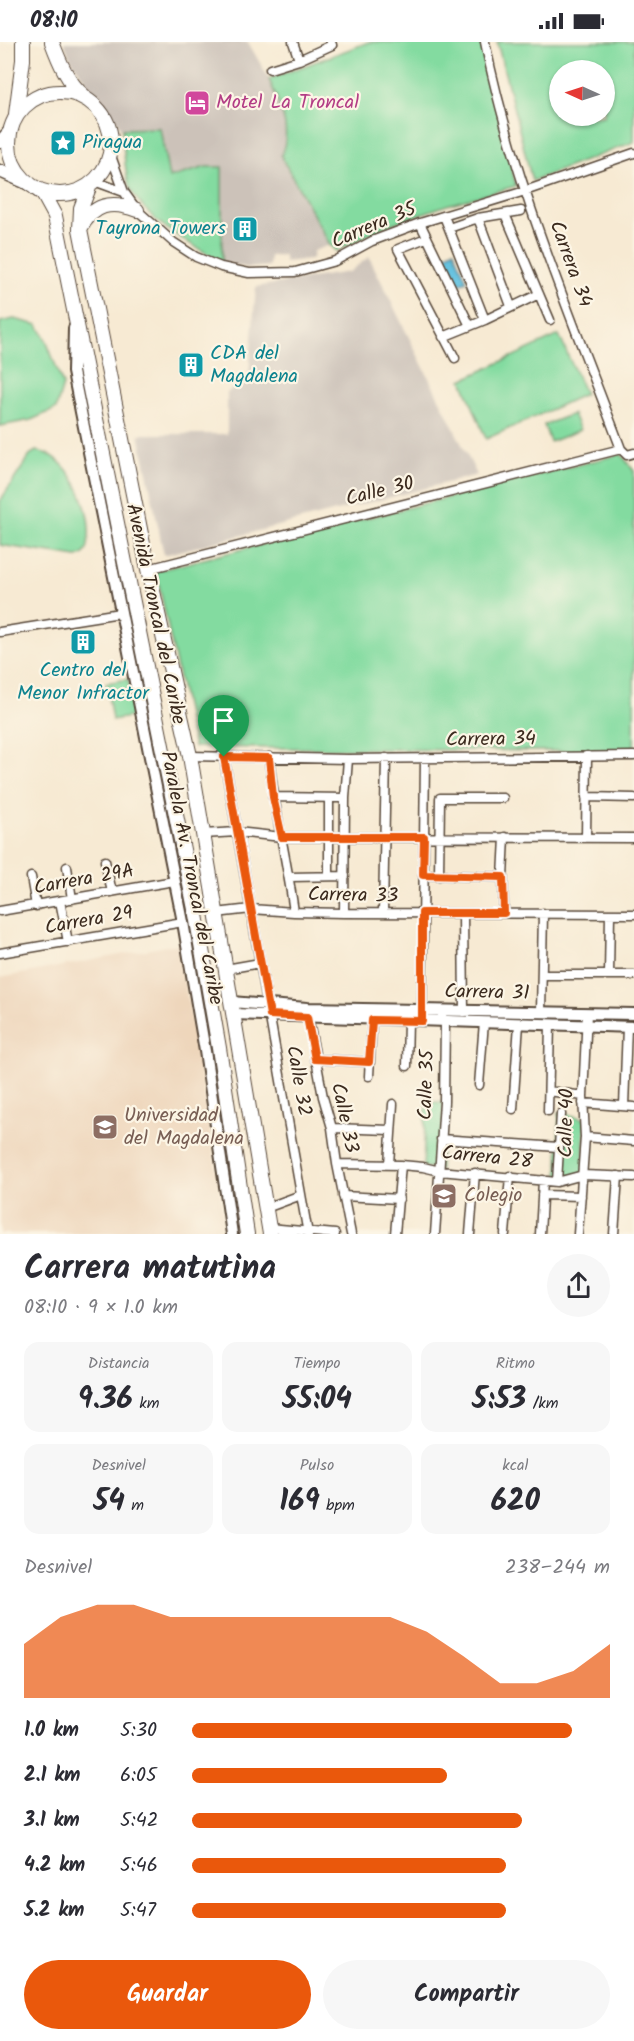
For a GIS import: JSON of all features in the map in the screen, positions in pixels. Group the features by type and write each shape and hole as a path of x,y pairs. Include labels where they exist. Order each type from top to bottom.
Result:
{"highway":[{"path":"15,117 23,60 23,42"},
{"path":"52,42 58,60 70,81 79,93 93,104 105,119 109,130 110,153 101,173 82,190 63,194 44,192 31,186 15,168 11,160 9,141 5,136 15,117 30,101 51,92 73,93 93,104"},
{"name":"Avenida Troncal del Caribe","path":"92,183 81,208 80,229 148,569 190,756 269,1231"},
{"name":"Avenida Troncal del Caribe","path":"31,186 43,194 55,216 195,909 247,1234"},
{"path":"80,229 85,219 104,206 116,204 137,210"}],"main road":[{"path":"0,171 31,186"}],"street":[{"path":"293,42 299,60"},
{"path":"270,69 299,60 332,45 331,42"},
{"name":"Carrera 34","path":"485,42 490,68 525,191 621,449"},
{"name":"Carrera 35","path":"110,153 124,192 137,210 173,243 196,257 221,267 249,273 296,273 335,261 372,241 420,223 525,191 634,153"},
{"path":"92,183 124,192"},
{"path":"449,228 478,218 521,211"},
{"path":"506,214 550,320"},
{"path":"444,216 485,320"},
{"path":"478,218 511,306"},
{"path":"420,223 470,326"},
{"path":"426,238 398,249 455,358"},
{"path":"443,337 539,294"},
{"name":"Paralela Av. Troncal del Caribe","path":"75,317 73,372 183,922 232,1234"},
{"path":"621,449 627,455 634,453"},
{"name":"Calle 30","path":"148,569 621,449"},
{"path":"0,632 120,613"},
{"name":"Carrera 34","path":"190,756 348,759 634,756"},
{"path":"586,838 587,756"},
{"name":"Calle 32","path":"224,757 308,1233"},
{"path":"269,758 273,797 290,877 294,912"},
{"path":"383,913 386,758"},
{"path":"422,1016 425,758"},
{"path":"344,913 345,798 348,759"},
{"path":"273,797 345,798"},
{"path":"585,797 634,798"},
{"path":"439,876 440,798 503,798"},
{"path":"329,799 329,876"},
{"path":"203,834 237,832 282,837 634,838"},
{"path":"504,913 505,837"},
{"path":"105,861 112,892"},
{"path":"67,867 72,899"},
{"path":"423,875 503,877"},
{"path":"290,877 345,876"},
{"path":"31,877 36,906"},
{"name":"Carrera 29A","path":"0,911 174,881"},
{"path":"60,901 68,942"},
{"name":"Carrera 33","path":"216,913 251,909 344,913 634,914"},
{"path":"541,1012 543,913"},
{"path":"463,914 464,1012"},
{"path":"609,975 610,914"},
{"name":"Carrera 29","path":"0,953 183,922"},
{"path":"226,969 260,963"},
{"path":"542,975 634,975"},
{"name":"Carrera 31","path":"232,1008 422,1016 445,1022 630,1027"},
{"name":"Carrera 31","path":"307,1012 372,1020 408,1020 440,1011 634,1014"},
{"name":"Calle 35","path":"435,1234 440,1171 445,1022 440,1011"},
{"name":"Calle 33","path":"307,1012 323,1097 332,1128 351,1234"},
{"name":"Calle 40","path":"578,1234 585,1137 583,1100 587,1013"},
{"path":"369,1076 372,1020"},
{"path":"407,1066 408,1020"},
{"path":"479,1085 484,1022"},
{"path":"513,1109 519,1024"},
{"path":"548,1111 550,1024"},
{"path":"624,1106 630,1027"},
{"path":"315,1059 369,1062"},
{"path":"549,1091 583,1100 634,1107"},
{"path":"389,1164 393,1104"},
{"path":"557,1182 561,1114"},
{"path":"332,1128 390,1130"},
{"path":"585,1137 634,1141"},
{"path":"441,1139 558,1147"},
{"name":"Carrera 28","path":"337,1164 389,1164 557,1182 583,1175 634,1178"},
{"path":"395,1234 401,1165"},
{"path":"470,1234 475,1173"},
{"path":"505,1234 510,1176"},
{"path":"614,1234 618,1176"},
{"path":"540,1234 543,1180"},
{"path":"266,1208 301,1195"},
{"path":"542,1195 581,1196"},
{"path":"343,1196 399,1198"},
{"path":"269,1231 335,1234"}],"shaded area":[{"name":"Motel La Troncal","path":"64,42 248,42 269,79 287,126 286,145 281,156 330,245 313,251 312,259 284,262 284,255 270,256 269,266 248,268 222,262 222,167 206,167 169,178 160,128 122,129 88,85 69,56"},
{"path":"369,257 477,475 164,555 139,434 227,434 227,393 249,375 256,287 349,272"},
{"name":"Universidad del Magdalena","path":"178,944 226,1234 0,1234 0,978"}],"green space":[{"path":"369,42 481,42 516,186 447,205 383,227 336,251 330,245 281,156 286,136 285,127 269,79"},
{"path":"497,42 634,42 634,142 532,181"},
{"path":"160,128 169,178 206,167 222,167 222,262 159,223 148,213 131,190 126,169 122,129"},
{"path":"14,319 38,325 63,385 56,409 31,420 0,426 0,322"},
{"path":"559,335 585,394 486,439 462,380"},
{"path":"573,414 580,430 550,442 544,425"},
{"path":"36,451 59,462 76,484 82,497 89,523 89,535 87,549 81,556 0,545 0,501 31,454"},
{"path":"621,454 634,471 634,752 194,747 156,571"},
{"path":"128,679 136,716 112,720 106,683"},
{"path":"426,1102 444,1102 440,1171 423,1167"},
{"path":"559,1112 585,1119 583,1174 558,1181"}],"water":[{"path":"454,250 467,281 455,286 442,257"}],"place":[{"name":"Motel La Troncal","path":"197,103"},
{"name":"Piragua","path":"63,143"},
{"name":"Tayrona Towers","path":"245,229"},
{"name":"CDA del Magdalena","path":"191,365"},
{"name":"Centro del Menor Infractor","path":"83,642"},
{"name":"Universidad del Magdalena","path":"105,1127"},
{"name":"Colegio","path":"444,1196"}],"route":[{"path":"224,757 269,758 273,797 282,837 424,837 423,875 503,877 504,913 422,913 422,1021 372,1020 369,1062 315,1059 307,1017 270,1015 224,757"}]}
